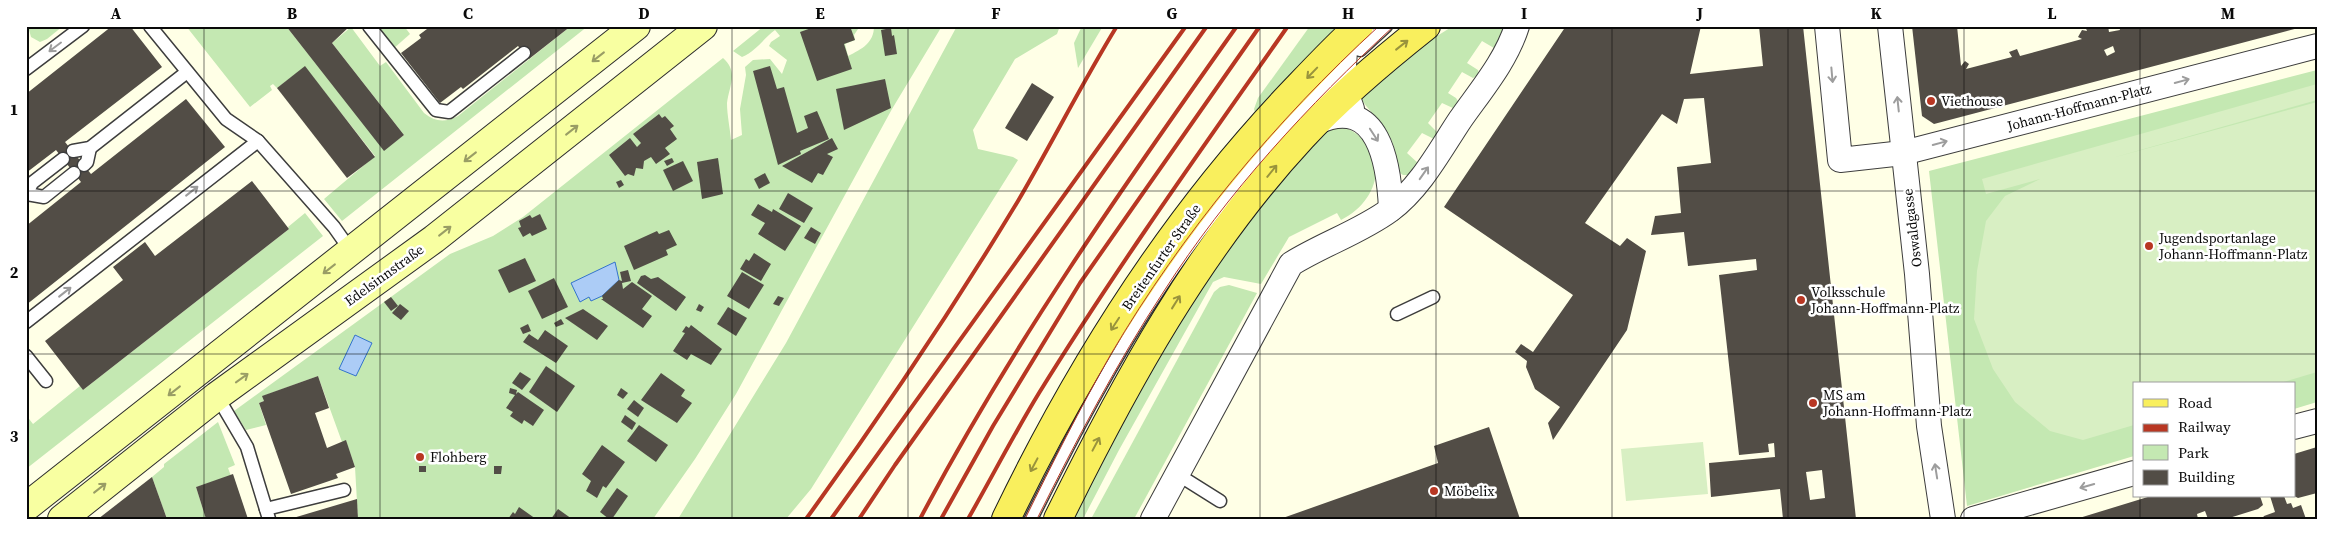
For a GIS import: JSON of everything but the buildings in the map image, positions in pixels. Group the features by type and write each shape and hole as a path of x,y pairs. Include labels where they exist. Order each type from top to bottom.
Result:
{"main road":[{"path":"26,507 636,26"},
{"name":"Edelsinnstraße","path":"62,519 217,396 434,239 703,26"},
{"name":"Breitenfurter Straße","path":"1006,519 1095,355 1168,242 1257,129 1359,26"},
{"name":"Breitenfurter Straße","path":"1058,519 1133,374 1177,300 1247,201 1276,166 1317,122 1377,64 1426,26"}],"street":[{"name":"Breitenfurter Straße","path":"1349,92 1345,50 1371,26"},
{"path":"1153,519 1291,264 1391,209 1425,171 1507,52 1517,26"},
{"name":"Johann-Hoffmann-Platz","path":"1827,26 1840,160 1903,153 2317,46"},
{"name":"Oswaldgasse","path":"1890,26 1917,274 1929,426 1944,519"},
{"path":"1349,92 1364,122 1375,135 1384,155 1390,177 1391,209"},
{"path":"2296,426 2317,421"},
{"path":"1973,519 2133,473"}],"lane":[{"path":"26,69 83,26"},
{"path":"150,26 226,119 258,141 334,227 351,251"},
{"path":"369,26 436,110 449,112 524,53"},
{"name":"Breitenfurter Straße","path":"1031,519 1115,360 1162,285 1221,204 1290,122 1349,92 1386,26"},
{"path":"90,148 87,162 44,197 27,195 32,183 68,155 90,148 187,72"},
{"path":"26,322 258,141"},
{"path":"1397,314 1433,297"},
{"path":"26,356 46,382"},
{"path":"217,396 247,447 268,514 344,490"},
{"path":"1177,474 1220,502"}],"green space":[{"path":"28,26 63,26 47,39 40,42 31,37"},
{"path":"186,26 286,26 384,150 404,135 332,43 351,27 380,66 386,62 424,113 436,120 449,120 458,116 571,26 588,26 342,221 324,199 375,156 305,67 277,88 273,84 270,86 272,90 250,107"},
{"path":"375,26 404,26 410,34 393,49"},
{"path":"764,26 860,26 854,35 855,40 845,44 848,56 866,45 872,37 874,26 942,26 892,109 736,394 695,459 653,519 358,519 355,467 346,441 342,442 318,376 263,396 264,401 259,403 266,425 246,430 234,411 450,254 493,236 523,217 723,58 728,63 732,74 727,103 731,140 742,135 740,109 746,75 745,67 753,60 770,59 782,74 787,60 769,46 771,42 780,36 775,30 751,52 742,57 733,51"},
{"path":"957,26 1060,26 1057,34 1015,59 973,130 978,149 1013,157 1018,160 811,489 786,519 678,519 786,343"},
{"path":"1082,26 1103,26 1078,68 1074,43"},
{"path":"1310,26 1343,26 1256,116 1254,109 1258,98"},
{"path":"1453,26 1506,26 1501,40 1494,48 1482,41 1467,63 1478,70 1479,74 1473,78 1462,72 1448,93 1456,98 1459,103 1455,109 1442,103 1428,123 1439,134 1434,139 1422,133 1407,153 1419,164 1411,175 1403,175 1397,170 1391,139 1358,94 1410,53"},
{"name":"Jugendsportanlage Johann-Hoffmann-Platz","path":"2317,70 2317,402 2296,408 2296,382 2133,382 2133,456 1967,506 1929,171"},
{"name":"Jugendsportanlage Johann-Hoffmann-Platz","path":"2317,84 2317,100 2112,158 2317,102 2317,372 2284,382 2133,382 2133,425 2083,440 2050,431 2015,402 1993,369 1974,319 1977,271 1986,221 2005,196 2040,179 1986,194 1982,179"},
{"path":"1344,127 1359,136 1370,147 1375,160 1376,174 1373,187 1366,200 1355,211 1341,220 1337,213 1289,237 1261,284 1224,277 1213,282 1119,450 1083,519 1063,519 1095,456 1225,247 1324,128"},
{"path":"305,213 323,236 26,469 26,415 33,424 80,386 83,390 289,229 288,227"},
{"path":"1229,285 1257,293 1134,519 1091,519 1214,292 1220,287"},
{"path":"218,422 235,465 228,468 231,476 196,487 206,519 167,519 152,477 164,467 164,464"},
{"path":"1703,442 1708,494 1626,501 1621,449"}],"water":[{"path":"615,262 619,280 602,296 591,301 589,297 580,302 571,283"},
{"path":"355,335 372,343 356,376 339,369"}],"tram line":[{"path":"1025,519 1066,436 1111,354 1168,265 1233,180 1267,140 1340,63 1379,26"},
{"path":"1037,519 1113,375 1146,319 1214,219 1270,151 1331,87 1394,26"}],"railway":[{"path":"806,519 889,402 968,282 1018,201 1117,26"},
{"path":"831,519 1186,26"},
{"path":"859,519 895,465 1207,26"},
{"path":"920,519 992,391 1030,329 1111,206 1237,26"},
{"path":"941,519 993,426 1080,283 1260,26"},
{"path":"968,519 1030,408 1069,346 1161,208 1288,26"}],"place":[{"name":"Viethouse","path":"1931,101"},
{"name":"Jugendsportanlage Johann-Hoffmann-Platz","path":"2149,246"},
{"name":"Volksschule Johann-Hoffmann-Platz","path":"1801,300"},
{"name":"MS am Johann-Hoffmann-Platz","path":"1813,403"},
{"name":"Flohberg","path":"420,457"},
{"name":"Möbelix","path":"1434,491"}]}
